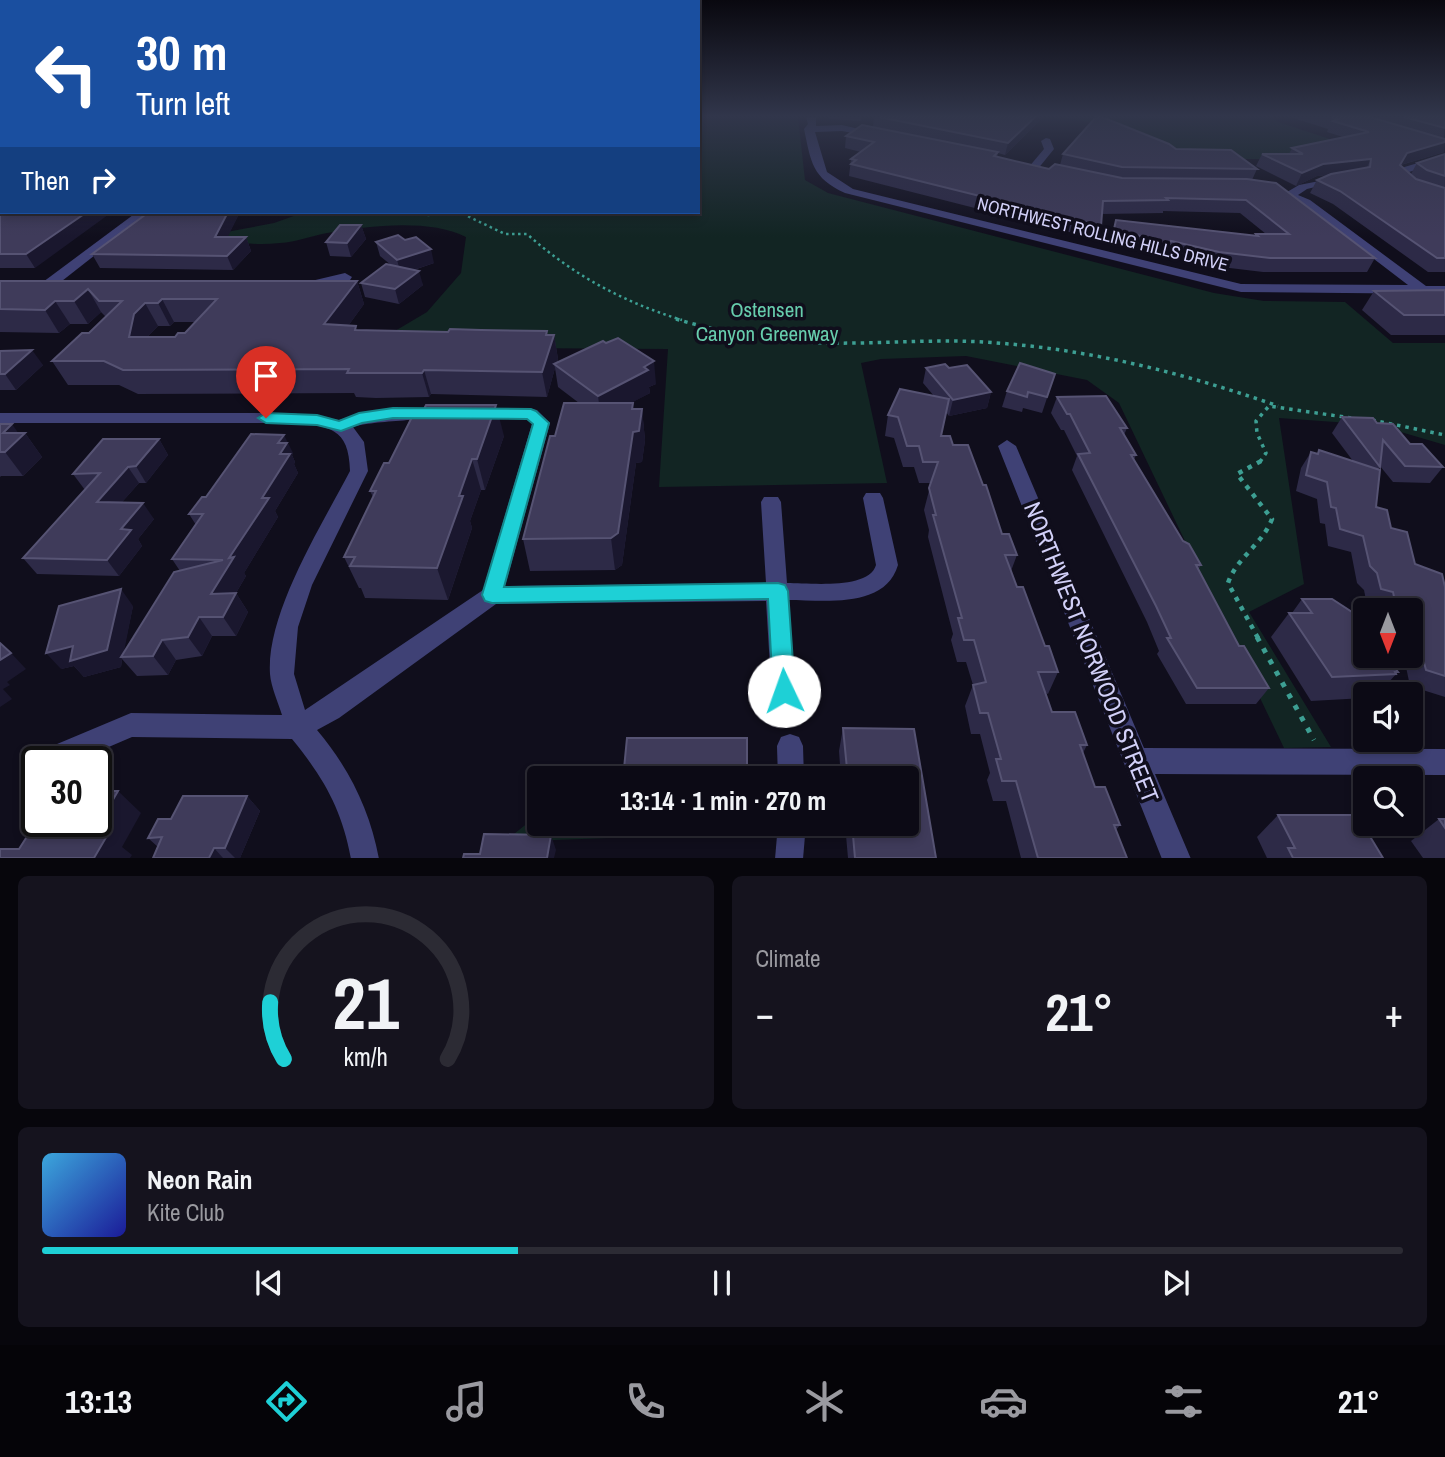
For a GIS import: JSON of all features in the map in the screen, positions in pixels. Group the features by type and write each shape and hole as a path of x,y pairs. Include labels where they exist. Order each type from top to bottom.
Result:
{"street":[{"name":"NORTHWEST ROLLING HILLS DRIVE","path":"817,157 820,174 831,183 849,191 1241,288 1445,290"},
{"path":"1033,168 1042,157"},
{"path":"1445,158 1405,170 1401,177 1414,187 1445,198"},
{"path":"1290,195 1321,181 1346,177"},
{"path":"1255,187 1290,195 1306,202 1423,290"},
{"path":"75,285 42,285 141,214"},
{"path":"292,285 319,285 345,277"},
{"path":"0,418 291,418 339,425 359,418 393,413 531,414 541,423 492,595"},
{"path":"339,425 353,436 360,450 359,471 301,585 287,627 282,674 298,727 331,767 359,826 365,858"},
{"name":"NORTHWEST NORWOOD STREET","path":"1007,446 1177,858"},
{"path":"82,746 131,725 298,727 330,710 492,595 852,591 875,583 884,575 887,565 873,498"},
{"path":"771,502 785,716"},
{"path":"790,746 790,766"},
{"path":"1138,761 1445,762"},
{"path":"789,858 791,836"}],"path":[{"path":"419,214 446,214"},
{"path":"463,214 505,234 527,234 561,263 613,295 661,314 711,327 806,342 981,342 1080,352 1192,377 1310,414 1356,418"},
{"path":"1278,406 1259,412 1255,419 1255,429 1266,453 1262,460 1237,474 1272,519 1269,530 1258,544 1237,559 1228,583 1283,679 1302,721 1328,762"},
{"path":"1366,419 1445,435"}],"green space":[{"name":"Ostensen Canyon Greenway","path":"700,157 802,157 805,180 828,193 1214,293 1264,301 1345,302 1393,343 1445,343 1445,445 1377,425 1279,418 1304,584 1249,612 1331,747 1284,748 1119,403 1087,380 966,356 881,359 861,363 887,483 659,487 668,349 368,347 427,312 461,273 466,237 434,227 398,225 343,230 270,244 242,243 205,236 274,223 299,214 700,214"},
{"path":"1183,157 1289,157 1282,159"},
{"path":"527,824 527,836 609,836 609,838 504,842"}],"building":[{"path":"998,157 1049,169 1055,164 1122,178 1247,179 1276,183 1375,258 1270,258 1219,252 1171,241 1170,244 1114,229 1116,220 1258,236 1256,234 1289,234 1246,200 1166,198 1168,200 1103,201 1101,226 851,164 856,160 851,159"},
{"path":"1077,157 1241,157 1257,169 1122,167"},
{"path":"1268,157 1405,157 1400,165 1416,179 1445,188 1445,258 1437,258 1340,191 1317,180 1331,174 1370,167 1371,159 1323,164 1302,173"},
{"path":"1445,157 1445,176 1427,170 1417,163"},
{"path":"0,214 84,214 26,254 0,254"},
{"path":"146,214 227,214 215,237 246,237 227,256 92,254"},
{"path":"340,225 361,225 347,243 326,242"},
{"path":"398,235 405,240 416,237 431,249 397,260 376,242"},
{"path":"386,264 419,271 395,289 361,283"},
{"path":"0,281 357,281 324,324 356,326 355,330 547,331 546,335 554,335 542,372 123,370 104,361 52,361 82,333 89,333 122,301 99,301 88,289 74,301 55,301 45,310 0,309","holes":["162,299 217,299 185,333 178,333 175,337 129,337 134,314 145,303 158,303"]},
{"path":"1445,290 1445,315 1404,315 1374,291"},
{"path":"618,338 654,361 644,367 648,370 598,396 554,364 603,341 606,343"},
{"path":"32,350 5,374 0,374 0,351"},
{"path":"1020,363 1055,374 1047,397 1028,392 1027,397 1007,391"},
{"path":"945,364 949,368 967,365 991,392 953,400 926,368"},
{"path":"900,389 949,399 941,436 950,436 953,445 968,445 983,485 986,485 1002,534 1009,534 1017,555 1005,555 1017,587 1023,587 1045,646 1049,646 1058,672 1038,672 1052,712 1075,712 1087,745 1080,745 1095,787 1105,787 1120,825 1114,825 1127,858 1038,858 1016,781 1002,781 996,759 1001,759 988,713 980,713 973,685 986,682 974,640 964,640 958,618 962,618 933,515 936,515 929,488 938,462 923,462 919,446 907,446 898,417 888,415"},
{"path":"1106,396 1127,428 1120,428 1136,455 1131,455 1183,541 1189,544 1201,565 1196,565 1239,646 1244,646 1269,688 1197,688 1167,638 1171,638 1156,606 1078,454 1090,453 1070,414 1067,414 1057,397"},
{"path":"564,403 633,403 632,409 642,409 639,431 633,432 618,533 611,538 523,539 550,436 555,436"},
{"path":"426,405 496,405 477,459 472,459 459,496 463,496 437,568 350,566 355,557 344,557 376,491 370,491 384,463 389,463 415,411 423,411"},
{"path":"1342,417 1373,418 1377,423 1393,424 1410,444 1422,444 1443,467 1405,466 1383,440 1380,467"},
{"path":"0,424 12,424 3,433 25,433 5,452 0,452"},
{"path":"251,434 284,435 278,443 287,443 280,454 290,454 262,498 269,498 229,558 234,557 211,594 236,593 223,617 199,617 188,637 162,640 153,656 121,657 174,572 223,560 172,559 203,514 189,514 202,497 206,497"},
{"path":"103,439 159,439 136,466 128,467 97,502 143,503 121,529 131,530 107,560 23,558 100,473 73,474"},
{"path":"1319,450 1380,470 1376,507 1387,510 1391,528 1407,532 1415,564 1442,574 1445,587 1445,676 1426,670 1423,659 1423,598 1394,598 1393,592 1381,589 1377,573 1370,566 1363,536 1340,529 1336,508 1331,507 1327,482 1306,475 1311,452 1318,454"},
{"path":"121,589 107,650 70,661 73,646 46,653 59,606"},
{"path":"1302,599 1332,599 1353,613 1353,668 1395,668 1398,672 1332,677 1289,613 1312,613"},
{"path":"0,643 11,653 0,660"},
{"path":"843,728 914,729 936,858 855,858 853,836 919,836 919,766 847,766"},
{"path":"627,738 747,738 747,766 624,766"},
{"path":"112,791 118,791 112,801"},
{"path":"183,796 247,796 225,848 214,848 209,858 153,858 162,837 148,838 158,819 171,819"},
{"path":"1278,815 1353,815 1353,836 1370,836 1383,858 1293,858 1288,848 1295,848"},
{"path":"484,834 551,836 547,858 463,858 464,854 480,854"},
{"path":"27,837 106,837 94,858 0,858 0,849 19,849"}],"route":[{"path":"266,418 317,420 341,426 359,418 393,413 531,414 541,423 492,595 778,591 784,691"}]}
